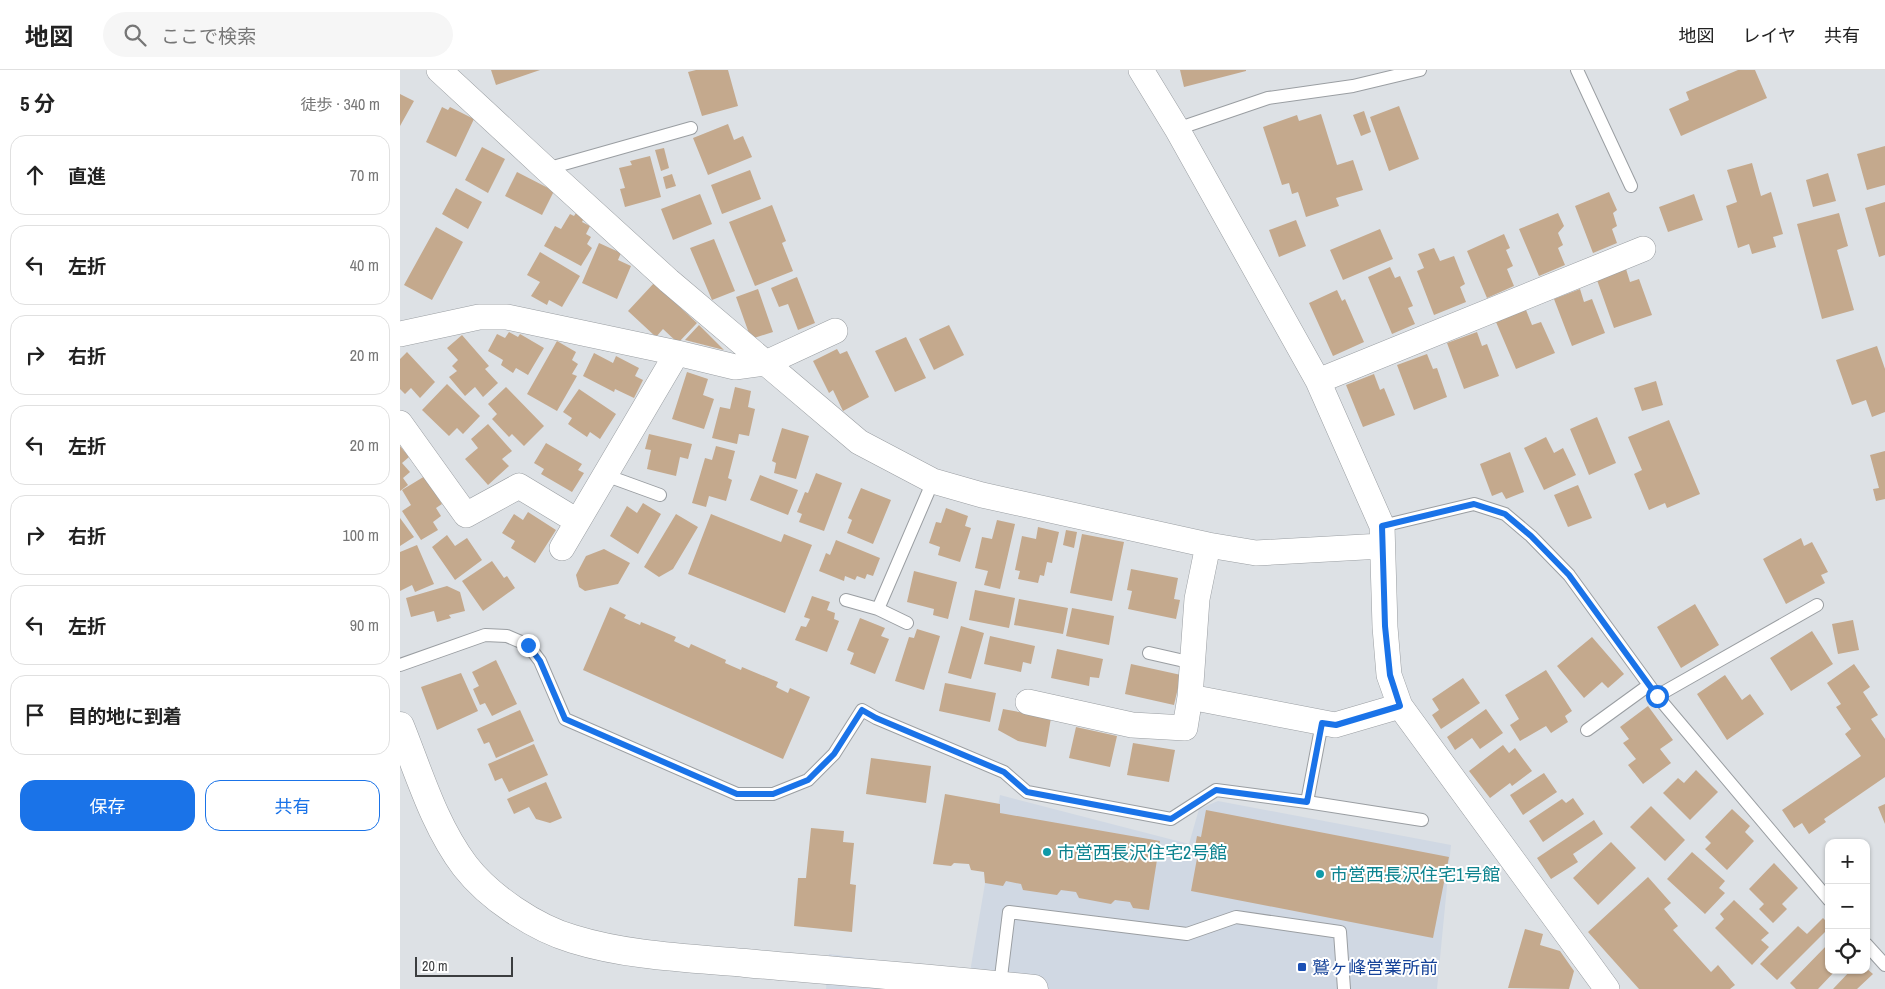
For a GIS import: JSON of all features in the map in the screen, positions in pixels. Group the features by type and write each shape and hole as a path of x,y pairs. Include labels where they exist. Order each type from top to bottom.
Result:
{"street":[{"path":"440,70 546,170 669,281 859,442 933,481 982,495 1208,546 1256,553 1382,536"},
{"path":"1141,70 1177,129 1318,381 1382,536 1385,626 1390,675 1400,706 1607,989"},
{"path":"1318,381 1643,250"},
{"path":"400,334 480,317 507,317 735,367 766,363 835,330"},
{"path":"562,548 677,353"},
{"path":"400,424 466,515 519,486 577,521"},
{"path":"1028,702 1132,725 1185,728 1190,697 1197,599 1208,546"},
{"path":"1190,697 1336,725 1400,706"},
{"path":"400,726 437,818 466,867 489,891 514,910 543,927 572,939 642,954 954,985 1000,985 1034,989"}],"lane":[{"path":"1177,129 1268,98 1353,86 1420,70"},
{"path":"1577,70 1631,186"},
{"path":"546,170 691,128"},
{"path":"605,475 660,495"},
{"path":"878,609 933,481"},
{"path":"1382,536 1474,504 1505,514 1531,536 1569,575 1657,696 1825,895"},
{"path":"846,600 878,609 907,623"},
{"path":"1657,696 1817,605"},
{"path":"400,665 485,635 507,636 528,645 540,661 565,719 737,794 773,794 808,780 834,754 862,710 876,718 1004,772 1027,792 1171,819 1216,790 1422,820"},
{"path":"1149,653 1193,663"},
{"path":"1587,730 1649,685"},
{"path":"1307,802 1322,723"},
{"path":"1000,985 1009,912 1187,934 1236,917 1340,932 1344,989"},
{"path":"1870,948 1885,965"}],"shaded area":[{"path":"1000,795 1189,844 1199,809 1218,801 1451,845 1437,989 826,989 829,954 970,972"}],"building":[{"path":"491,70 540,70 496,85"},
{"path":"696,70 728,70 738,106 702,116 688,72"},
{"path":"1180,70 1246,70 1246,71 1184,87"},
{"path":"1738,70 1755,70 1767,98 1681,136 1669,109 1689,100 1686,92"},
{"path":"400,94 414,101 400,126"},
{"path":"1399,106 1419,159 1389,171 1370,117"},
{"path":"442,107 448,110 450,107 474,119 456,157 426,142"},
{"path":"1364,111 1371,132 1361,136 1353,115"},
{"path":"1321,114 1337,165 1353,160 1363,190 1336,198 1339,206 1306,217 1298,192 1292,194 1289,183 1282,185 1263,127 1297,115 1299,121"},
{"path":"728,124 734,140 743,136 752,157 708,175 693,138"},
{"path":"1885,146 1885,185 1867,190 1857,154"},
{"path":"482,147 505,159 488,193 465,180"},
{"path":"664,148 669,168 661,171 655,150"},
{"path":"650,156 661,197 625,207 620,189 625,188 619,168 632,165 630,161"},
{"path":"1752,163 1761,196 1771,192 1783,234 1773,237 1776,247 1752,254 1749,244 1738,248 1726,206 1737,202 1727,170"},
{"path":"750,170 761,199 722,214 711,185"},
{"path":"517,172 554,191 542,215 505,196"},
{"path":"1828,173 1836,201 1813,207 1806,180"},
{"path":"672,174 676,186 666,189 663,177"},
{"path":"456,188 482,202 468,229 442,214"},
{"path":"1609,192 1617,210 1613,213 1617,226 1612,229 1617,243 1593,253 1575,206"},
{"path":"700,194 712,224 673,240 661,209"},
{"path":"1694,194 1703,220 1668,232 1659,207"},
{"path":"1885,202 1885,255 1879,257 1865,208"},
{"path":"772,205 786,241 782,243 793,271 755,286 729,222"},
{"path":"576,213 584,218 582,222 590,226 586,234 591,237 587,244 592,248 581,266 544,246 555,226 561,229 570,214 574,216"},
{"path":"1558,213 1564,226 1558,233 1563,245 1558,248 1565,265 1539,276 1519,229"},
{"path":"1839,213 1848,246 1837,250 1854,310 1822,319 1797,224"},
{"path":"1296,220 1306,246 1279,257 1269,230"},
{"path":"436,227 463,242 432,300 404,285"},
{"path":"1380,229 1393,259 1343,280 1330,250"},
{"path":"1504,234 1510,248 1506,250 1513,266 1507,269 1514,286 1487,298 1467,251"},
{"path":"714,239 735,291 712,300 690,248"},
{"path":"599,243 621,253 618,260 631,266 617,299 582,283"},
{"path":"1434,248 1440,261 1454,256 1465,284 1460,287 1466,302 1434,315 1417,271 1424,268 1418,254"},
{"path":"540,252 580,276 562,307 549,300 547,305 531,296 540,282 527,275"},
{"path":"1390,267 1395,278 1400,276 1413,306 1408,308 1415,324 1392,334 1368,277"},
{"path":"1626,269 1630,282 1639,279 1652,315 1614,328 1597,280"},
{"path":"797,277 815,323 798,330 788,304 779,307 771,288"},
{"path":"654,283 697,323 678,343 663,329 656,337 628,311"},
{"path":"758,289 773,332 751,339 736,297"},
{"path":"1580,289 1584,302 1592,299 1605,333 1572,346 1554,299"},
{"path":"1337,290 1342,301 1345,299 1364,342 1333,356 1309,303"},
{"path":"1526,310 1532,325 1541,322 1555,353 1516,369 1496,322"},
{"path":"699,325 724,350 685,340"},
{"path":"949,325 964,355 934,370 919,339"},
{"path":"509,332 518,337 520,334 544,348 528,375 516,368 513,373 501,365 503,360 488,351 497,334 505,338"},
{"path":"1477,332 1482,346 1487,344 1499,376 1464,389 1447,343"},
{"path":"462,335 489,366 485,369 498,383 483,397 475,387 465,396 449,377 457,371 452,366 458,360 447,348"},
{"path":"906,337 926,378 895,392 875,351"},
{"path":"557,341 576,352 572,360 578,364 572,374 577,376 557,411 527,394"},
{"path":"1877,346 1885,369 1885,412 1872,417 1866,400 1852,405 1836,360"},
{"path":"837,349 840,354 847,351 869,397 843,411 833,390 829,393 813,361"},
{"path":"407,352 435,382 420,398 411,388 405,394 400,389 400,359"},
{"path":"594,353 613,363 616,356 639,368 635,376 643,380 634,398 615,389 614,392 583,376"},
{"path":"1427,354 1433,369 1437,368 1447,397 1414,410 1397,365"},
{"path":"687,372 708,379 703,395 714,399 704,429 672,419"},
{"path":"1374,374 1380,390 1384,388 1395,415 1363,427 1346,385"},
{"path":"1656,381 1663,405 1642,411 1634,388"},
{"path":"447,384 480,416 463,434 457,428 449,436 422,410"},
{"path":"506,387 544,426 524,446 512,434 509,437 492,419 497,414 488,404"},
{"path":"735,387 751,391 748,407 755,409 749,436 739,434 737,444 712,438 720,407 730,409"},
{"path":"579,389 616,414 600,439 590,432 587,437 568,424 572,418 563,412"},
{"path":"1597,417 1616,463 1589,475 1570,429"},
{"path":"1669,420 1700,494 1667,508 1665,503 1649,510 1634,474 1642,470 1628,437"},
{"path":"488,424 512,451 502,459 509,466 488,485 465,459 478,448 471,439"},
{"path":"782,428 809,436 796,479 774,473 776,463 772,461"},
{"path":"649,434 692,444 688,459 680,457 676,476 647,469 651,450 645,449"},
{"path":"1546,437 1554,453 1563,448 1576,475 1544,490 1524,448"},
{"path":"546,443 582,464 578,470 584,473 572,492 541,474 544,469 534,463"},
{"path":"400,446 409,457 402,463 410,472 403,478 408,485 400,491"},
{"path":"716,446 735,451 728,478 732,480 726,501 709,496 706,507 692,503 705,458 712,460"},
{"path":"1885,451 1885,499 1876,501 1873,489 1879,488 1870,455"},
{"path":"1510,452 1524,492 1506,499 1502,492 1492,496 1480,464"},
{"path":"816,473 842,483 824,531 799,522 802,514 797,512 805,492 808,493"},
{"path":"760,475 798,490 788,515 750,500"},
{"path":"425,476 442,504 436,508 441,516 433,522 438,530 421,540 402,511 411,505 402,490"},
{"path":"1578,485 1592,518 1568,527 1554,495"},
{"path":"861,488 891,500 873,544 847,533 852,520 848,518"},
{"path":"643,503 661,514 638,554 610,536 627,506 637,513"},
{"path":"946,508 968,516 965,526 971,528 960,562 938,555 940,547 929,543 936,522 941,523"},
{"path":"528,512 556,530 535,563 511,548 515,541 502,533 514,514 523,520"},
{"path":"676,514 698,527 673,569 659,577 644,567"},
{"path":"711,514 781,542 784,534 812,545 785,613 688,574"},
{"path":"400,518 414,537 400,546"},
{"path":"997,520 1015,524 1000,589 984,585 988,571 975,568 982,537 992,539"},
{"path":"1038,527 1059,532 1052,563 1047,562 1044,576 1040,575 1038,583 1018,579 1020,571 1015,570 1022,536 1036,539"},
{"path":"1066,530 1077,532 1074,548 1063,545"},
{"path":"1082,534 1124,542 1112,601 1070,593"},
{"path":"447,535 455,546 467,538 482,560 455,580 432,547"},
{"path":"1801,538 1804,546 1812,542 1828,572 1821,575 1825,583 1786,604 1763,559"},
{"path":"836,540 880,558 873,576 867,574 865,579 857,576 855,580 845,576 844,581 819,571 826,553 830,555"},
{"path":"417,545 434,584 415,592 412,585 400,591 400,552"},
{"path":"604,549 630,563 618,584 585,591 579,587 576,575 586,556"},
{"path":"492,561 504,578 507,576 515,588 483,611 462,581"},
{"path":"1131,569 1178,578 1174,599 1180,600 1176,619 1128,609 1132,591 1127,590"},
{"path":"914,571 957,582 948,619 933,615 934,609 907,602"},
{"path":"447,586 460,592 465,611 449,615 451,618 437,622 434,611 411,617 406,598"},
{"path":"975,590 1015,598 1009,628 969,620"},
{"path":"812,596 830,602 827,610 835,613 834,619 839,621 827,652 795,640 801,626 806,627 810,619 804,617"},
{"path":"1019,599 1068,608 1063,634 1014,625"},
{"path":"1695,604 1719,645 1681,668 1657,627"},
{"path":"610,607 626,615 624,618 640,625 641,622 676,637 674,641 689,648 691,644 726,660 725,663 741,670 742,667 778,682 776,687 788,693 790,688 810,697 783,759 583,670"},
{"path":"1072,608 1114,616 1109,645 1066,636"},
{"path":"860,618 885,628 881,636 889,639 875,674 850,664 854,653 847,650"},
{"path":"1853,620 1859,650 1838,654 1832,624"},
{"path":"961,626 984,633 971,679 948,673"},
{"path":"917,629 940,636 924,690 895,681 909,637 914,638"},
{"path":"1812,631 1833,664 1791,691 1770,658"},
{"path":"990,636 1035,646 1031,664 1023,662 1021,672 984,664"},
{"path":"1592,637 1624,674 1608,688 1602,682 1584,698 1557,666"},
{"path":"1057,649 1103,659 1099,678 1090,677 1089,686 1051,678"},
{"path":"496,660 517,704 492,716 485,703 480,705 473,689 479,686 472,672"},
{"path":"1131,664 1181,675 1174,705 1125,694"},
{"path":"1854,664 1870,687 1863,692 1878,715 1871,719 1885,739 1885,777 1824,819 1826,822 1809,834 1802,823 1794,828 1782,810 1861,756 1845,734 1851,729 1836,707 1841,704 1827,683"},
{"path":"1546,670 1572,711 1565,716 1568,722 1551,733 1546,726 1520,741 1510,725 1519,719 1505,695"},
{"path":"461,673 478,711 437,730 421,687"},
{"path":"1725,675 1742,700 1750,694 1764,714 1727,740 1697,694"},
{"path":"1463,678 1480,703 1441,729 1432,715 1439,710 1432,699"},
{"path":"945,683 996,693 990,722 939,711"},
{"path":"1648,706 1673,740 1660,749 1671,763 1643,784 1628,765 1636,759 1623,743 1629,739 1620,727"},
{"path":"1003,709 1051,718 1046,747 1018,741 998,730"},
{"path":"1486,709 1503,733 1480,749 1472,738 1455,750 1447,737"},
{"path":"520,710 534,741 496,758 489,742 484,744 477,729"},
{"path":"1076,727 1117,736 1110,767 1069,758"},
{"path":"1133,743 1175,750 1169,782 1127,775"},
{"path":"534,744 548,775 509,792 502,778 495,781 488,764"},
{"path":"1503,745 1509,753 1515,748 1532,771 1512,786 1510,783 1490,798 1469,771"},
{"path":"871,758 931,766 926,803 866,794"},
{"path":"1696,770 1718,792 1690,820 1663,793 1678,778 1684,783"},
{"path":"1544,773 1557,792 1523,815 1510,795"},
{"path":"546,782 562,818 550,823 536,819 529,807 514,814 507,799"},
{"name":"市営西長沢住宅2号館","path":"945,794 1000,804 1000,813 1160,841 1149,910 1133,908 1130,902 1115,900 1111,904 1079,898 1076,892 1061,890 1057,895 1023,890 1021,884 1006,881 1003,886 985,883 984,872 971,870 969,864 954,863 951,866 933,864"},
{"path":"1573,798 1584,814 1543,842 1529,821 1562,799 1566,803"},
{"path":"1885,804 1885,824 1878,807"},
{"path":"1651,806 1685,840 1665,861 1630,827"},
{"path":"1732,809 1750,826 1745,832 1754,841 1727,870 1705,849 1711,843 1705,837"},
{"name":"市営西長沢住宅1号館","path":"1206,810 1449,857 1433,938 1191,891 1198,853 1194,852 1197,836 1201,837"},
{"path":"1594,820 1603,834 1573,854 1578,862 1551,879 1537,858"},
{"path":"811,828 844,831 843,842 854,843 850,884 856,885 852,932 794,926 798,878 806,878"},
{"path":"1611,842 1636,868 1598,905 1573,878"},
{"path":"1692,852 1725,881 1719,888 1725,893 1705,914 1667,879"},
{"path":"1774,863 1798,888 1782,904 1787,909 1773,923 1759,909 1764,904 1749,889"},
{"path":"1648,877 1671,903 1664,909 1678,926 1673,930 1711,972 1718,965 1735,985 1730,989 1639,989 1588,932"},
{"path":"1734,900 1769,933 1761,940 1769,947 1752,965 1715,928 1724,919 1720,914"},
{"path":"1823,918 1825,920 1825,932 1777,980 1760,964 1798,926 1807,934"},
{"path":"1525,929 1543,934 1540,945 1560,951 1574,971 1569,989 1508,988"},
{"path":"1825,947 1825,974 1832,974 1818,989 1796,989 1790,983"},
{"path":"1870,971 1873,974 1857,989 1833,989 1847,974 1870,974"}],"place":[{"name":"市営西長沢住宅2号館","path":"1047,852"},
{"name":"市営西長沢住宅1号館","path":"1320,874"},
{"name":"鷲ヶ峰営業所前","path":"1302,967"}],"route":[{"path":"528,645 540,661 565,719 737,794 773,794 808,780 834,754 862,710 876,718 1004,772 1027,792 1171,819 1216,790 1307,802 1322,723 1336,725 1400,706 1390,675 1385,626 1382,526 1474,504 1505,514 1531,536 1569,575 1657,696"}]}
